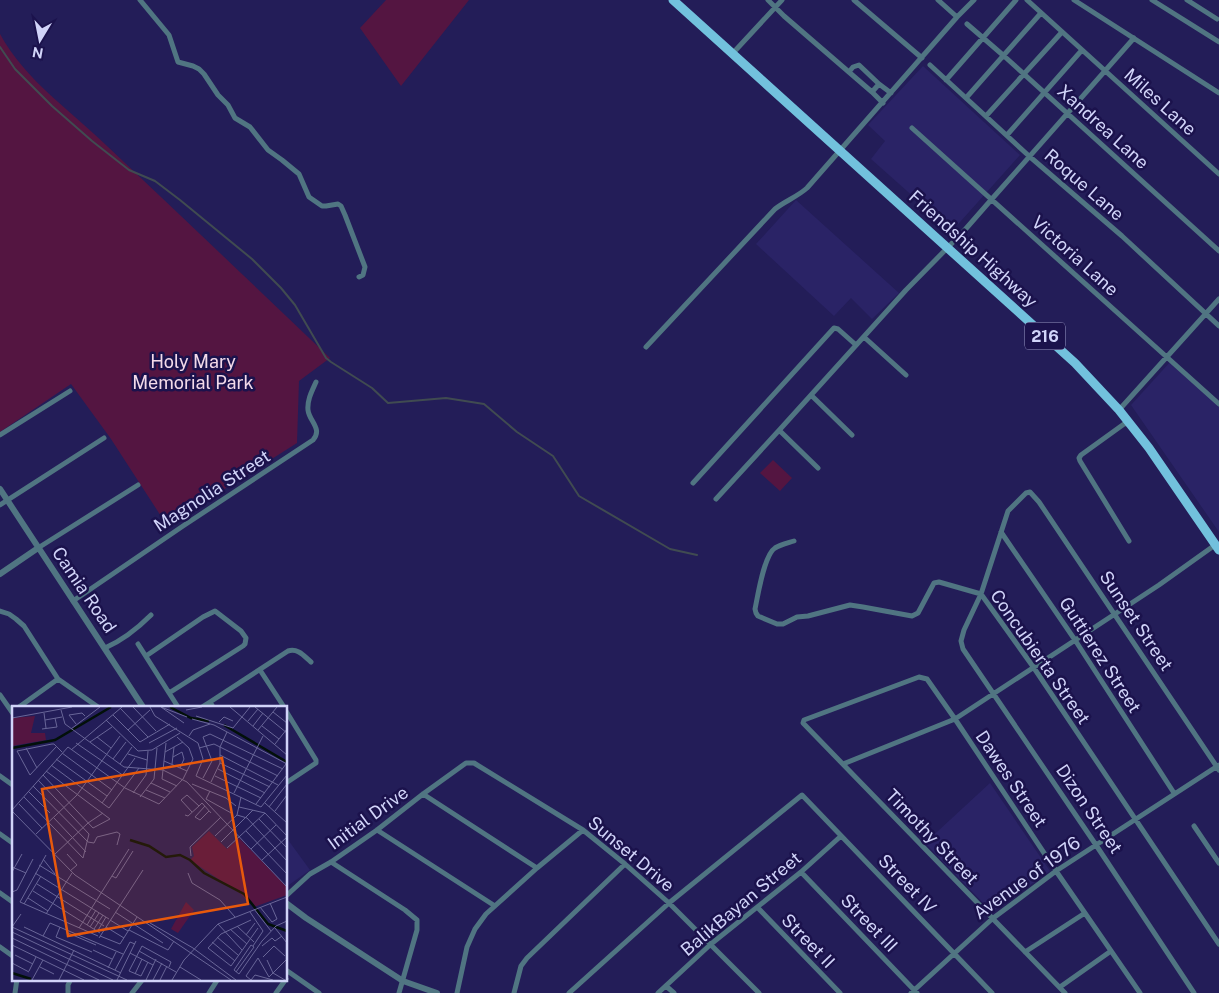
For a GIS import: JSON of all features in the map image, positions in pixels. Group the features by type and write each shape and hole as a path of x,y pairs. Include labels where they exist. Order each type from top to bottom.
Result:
{"main road":[{"name":"Friendship Highway","path":"673,0 1075,363 1119,410 1149,448 1217,547"}],"street":[{"path":"140,0 169,35 178,62 193,66 204,74 228,105 235,118 250,127 268,150 299,174 309,197 322,206 338,204 341,206 365,267 364,272 359,277"},
{"path":"768,0 883,103"},
{"path":"733,53 782,0"},
{"path":"854,0 922,58"},
{"path":"938,0 957,17"},
{"path":"646,347 775,209 803,192 974,0"},
{"path":"946,80 1016,0"},
{"name":"Miles Lane","path":"1027,0 1219,174"},
{"path":"1074,0 1219,93"},
{"path":"1152,0 1219,42"},
{"path":"1187,0 1217,18"},
{"path":"966,98 1041,13"},
{"name":"Xandrea Lane","path":"967,24 1219,250"},
{"path":"986,116 1062,32"},
{"path":"716,499 780,431 906,290 963,232 1134,38"},
{"path":"1007,136 1082,50"},
{"path":"849,72 858,65 891,93"},
{"name":"Roque Lane","path":"930,65 1029,156 1122,236 1219,326"},
{"path":"872,92 879,84"},
{"name":"Victoria Lane","path":"912,128 1219,404"},
{"path":"1119,410 1219,299"},
{"path":"692,483 834,328 838,329 856,345"},
{"path":"864,337 906,375"},
{"name":"Magnolia Street","path":"73,601 190,521 314,440 317,429 310,417 308,406 311,392 316,382"},
{"path":"0,435 70,391"},
{"path":"811,396 852,435"},
{"path":"1128,423 1079,458 1129,540"},
{"path":"780,431 818,468"},
{"path":"0,505 104,438"},
{"path":"0,574 138,485"},
{"name":"Camia Road","path":"0,489 142,706"},
{"name":"Sunset Street","path":"1001,532 1008,512 1026,493 1030,492 1039,502 1218,767"},
{"path":"981,594 1001,532"},
{"name":"Guttierez Street","path":"1001,532 1075,640 1174,793"},
{"name":"Concubierta Street","path":"794,541 774,548 768,554 755,608 758,616 776,624 783,624 797,617 850,605 912,616 918,613 934,583 939,582 981,594 1034,668 1219,944"},
{"path":"843,764 955,719 1217,547"},
{"name":"Dizon Street","path":"981,594 964,630 961,641 963,649 1194,993"},
{"path":"0,610 9,614 24,626 58,679 97,706"},
{"path":"146,656 206,615 215,611 241,631 246,638 243,646 169,693"},
{"path":"105,648 129,635 151,615"},
{"path":"138,644 177,706"},
{"path":"204,706 288,651 298,651 312,662"},
{"path":"260,670 283,706"},
{"name":"Dawes Street","path":"804,720 920,677 927,679 1138,992"},
{"path":"20,706 58,679"},
{"path":"0,695 12,711"},
{"path":"210,702 212,706"},
{"path":"288,714 316,760 314,766 288,781"},
{"name":"Timothy Street","path":"804,720 803,723 1065,993"},
{"name":"Sunset Drive","path":"466,764 474,763 583,830 625,864 669,904 759,993"},
{"name":"Initial Drive","path":"288,894 310,874 377,830 423,794 466,764"},
{"name":"Avenue of 1976","path":"914,992 992,919 1056,871 1136,820 1174,793 1218,767"},
{"path":"0,776 12,785"},
{"path":"423,794 536,868"},
{"name":"Street IV","path":"669,904 802,795 992,993"},
{"path":"1194,826 1219,863"},
{"path":"377,830 495,906"},
{"path":"457,993 467,947 472,934 486,914 536,868 583,830"},
{"path":"0,834 12,843"},
{"name":"BalikBayan Street","path":"658,993 711,944 758,908 842,836"},
{"path":"330,862 405,910 417,920 417,930 399,993"},
{"path":"514,993 521,966 527,958 625,864"},
{"name":"Street III","path":"801,872 914,992"},
{"path":"0,893 12,902"},
{"path":"288,904 403,981 437,993"},
{"path":"569,993 669,904"},
{"name":"Street II","path":"758,908 840,993"},
{"path":"1025,952 1085,913"},
{"path":"0,948 12,956"},
{"path":"1060,987 1112,951"},
{"path":"288,972 319,993"},
{"path":"15,993 16,980"},
{"path":"68,993 68,985 70,980"},
{"path":"132,993 142,980"},
{"path":"209,993 217,980"},
{"path":"276,993 285,980"},
{"path":"666,986 674,993"}],"shaded area":[{"path":"923,66 1020,155 952,231 871,159 885,141 868,125"},
{"path":"796,200 899,293 872,319 851,298 834,316 756,244"},
{"path":"1171,361 1219,404 1219,532 1131,405"},
{"path":"990,783 1050,871 992,912 925,843"},
{"path":"288,840 310,870 288,886"}],"green space":[{"path":"386,0 469,0 401,86 360,28"},
{"name":"Holy Mary Memorial Park","path":"0,34 22,66 49,94 107,146 330,358 299,381 297,443 168,527 111,439 71,384 0,432"},
{"path":"773,460 792,478 780,491 760,473"}],"waterway":[{"path":"0,47 15,69 52,106 92,141 129,170 155,181 252,259 295,305 326,358 331,362 372,388 388,403 446,398 484,404 517,432 553,456 579,496 670,549 697,555"}]}
